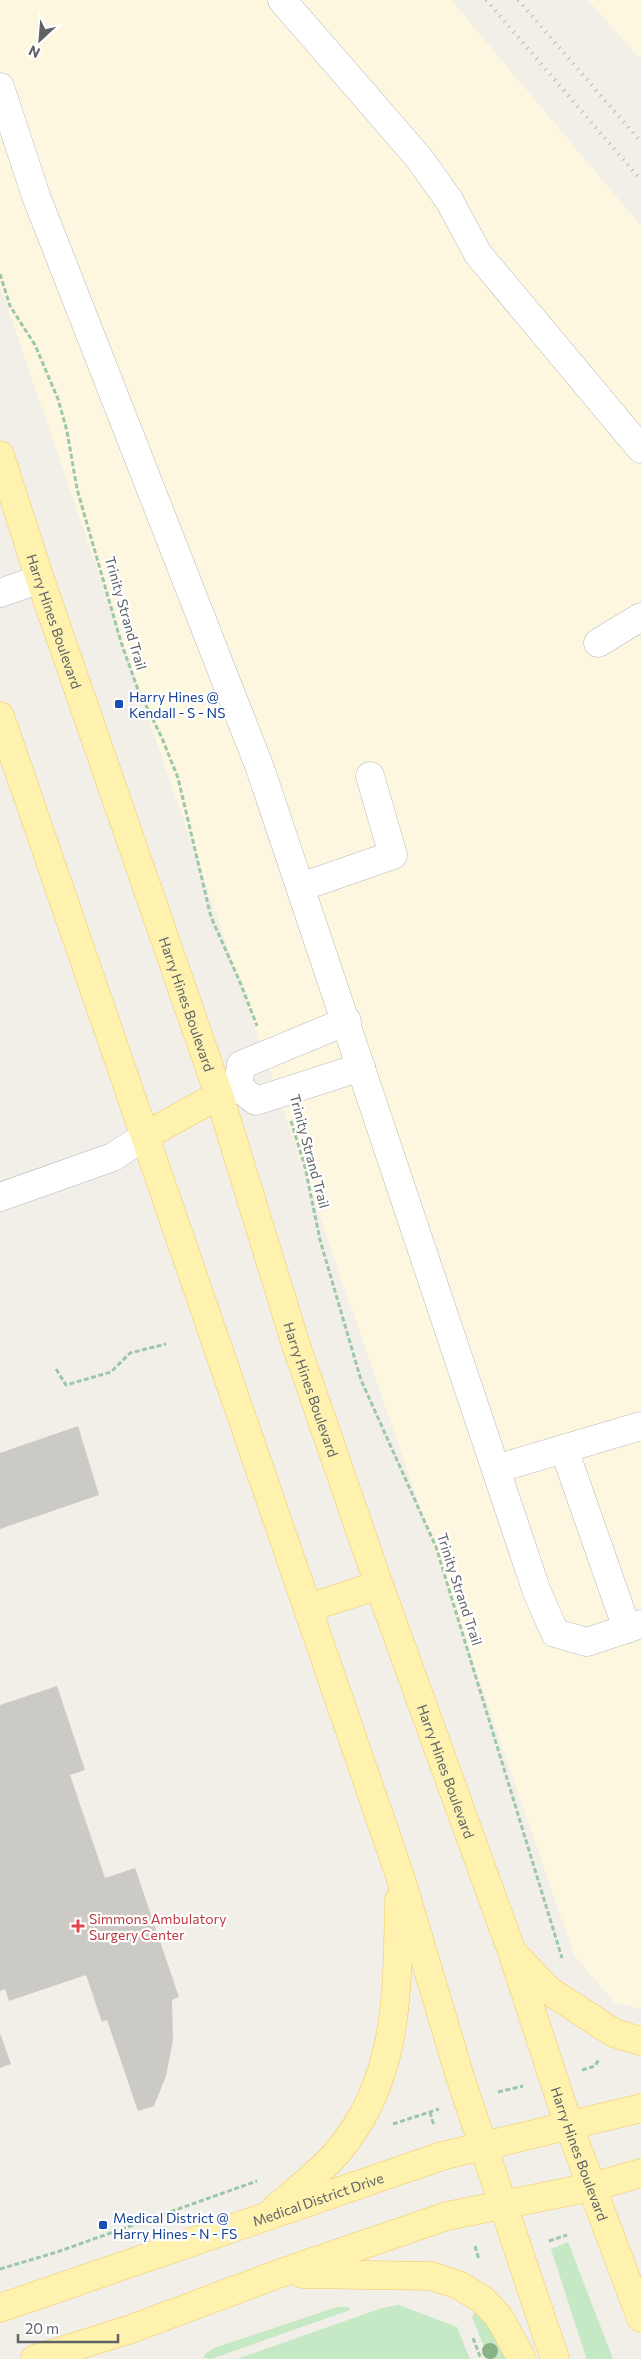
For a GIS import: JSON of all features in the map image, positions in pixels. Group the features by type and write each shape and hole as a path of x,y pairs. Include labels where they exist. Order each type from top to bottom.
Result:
{"main road":[{"name":"Harry Hines Boulevard","path":"0,456 40,580 229,1091 296,1345 379,1585 512,1952 570,2126 640,2305"},
{"path":"0,716 400,1876 456,2104 483,2146 555,2359"},
{"path":"144,1136 229,1091"},
{"path":"308,1608 379,1585"},
{"path":"263,2218 305,2183 340,2150 362,2119 376,2088 391,2040 397,1992 400,1876"},
{"path":"512,1952 548,1990 614,2033 641,2041"},
{"name":"Medical District Drive","path":"0,2308 442,2156 641,2108"},
{"path":"35,2359 131,2329 278,2274 447,2216 503,2206 641,2173"},
{"path":"278,2274 431,2276 459,2285 483,2300 499,2317 522,2359"}],"street":[{"path":"282,0 419,158 449,200 478,254 641,449"},
{"path":"0,87 36,196 257,759 347,1021 537,1592 555,1633 587,1642 634,1627 564,1449"},
{"path":"0,593 40,580"},
{"path":"598,643 641,617"},
{"path":"301,887 393,855 370,776"},
{"path":"347,1021 241,1065 229,1091 256,1101 284,1094 361,1067"},
{"path":"0,1197 113,1157 144,1136"},
{"path":"496,1470 641,1426"}],"path":[{"name":"Trinity Strand Trail","path":"0,274 10,306 35,345 58,400 67,431 77,489 121,642 137,688 162,738 178,778 211,917 240,982 268,1054"},
{"name":"Trinity Strand Trail","path":"284,1094 304,1167 320,1240 361,1380 436,1547 562,1957 566,1964"},
{"path":"56,1369 66,1385 111,1372 130,1353 166,1344"},
{"path":"389,2126 456,2104 595,2066"},
{"path":"0,2269 248,2186 263,2178"},
{"path":"546,2242 567,2235"},
{"path":"475,2246 480,2263"}],"shaded area":[{"path":"0,0 451,0 641,226 641,2009 614,2002 574,1955 0,286"},
{"path":"588,0 641,0 641,60"}],"green space":[{"path":"568,2242 613,2359 587,2359 551,2249"},
{"path":"399,2305 457,2327 470,2359 237,2359 382,2308"},
{"path":"337,2307 348,2307 350,2310 211,2359 203,2358 205,2354 214,2348"},
{"path":"475,2313 490,2329 505,2359 489,2359 472,2317"}],"building":[{"path":"78,1426 99,1495 0,1529 0,1453"},
{"name":"Simmons Ambulatory Surgery Center","path":"57,1686 85,1770 70,1775 105,1878 135,1868 179,1997 172,2000 173,2040 166,2076 154,2106 138,2111 107,2020 102,2022 86,1975 9,2001 5,1989 0,1991 0,1705"},
{"path":"0,2033 11,2064 0,2068"}],"railway":[{"path":"486,0 641,180"},
{"path":"518,0 641,142"}],"place":[{"name":"Harry Hines @ Kendall - S - NS","path":"119,704"},
{"name":"Simmons Ambulatory Surgery Center","path":"78,1926"},
{"name":"Medical District @ Harry Hines - N - FS","path":"103,2225"}]}
